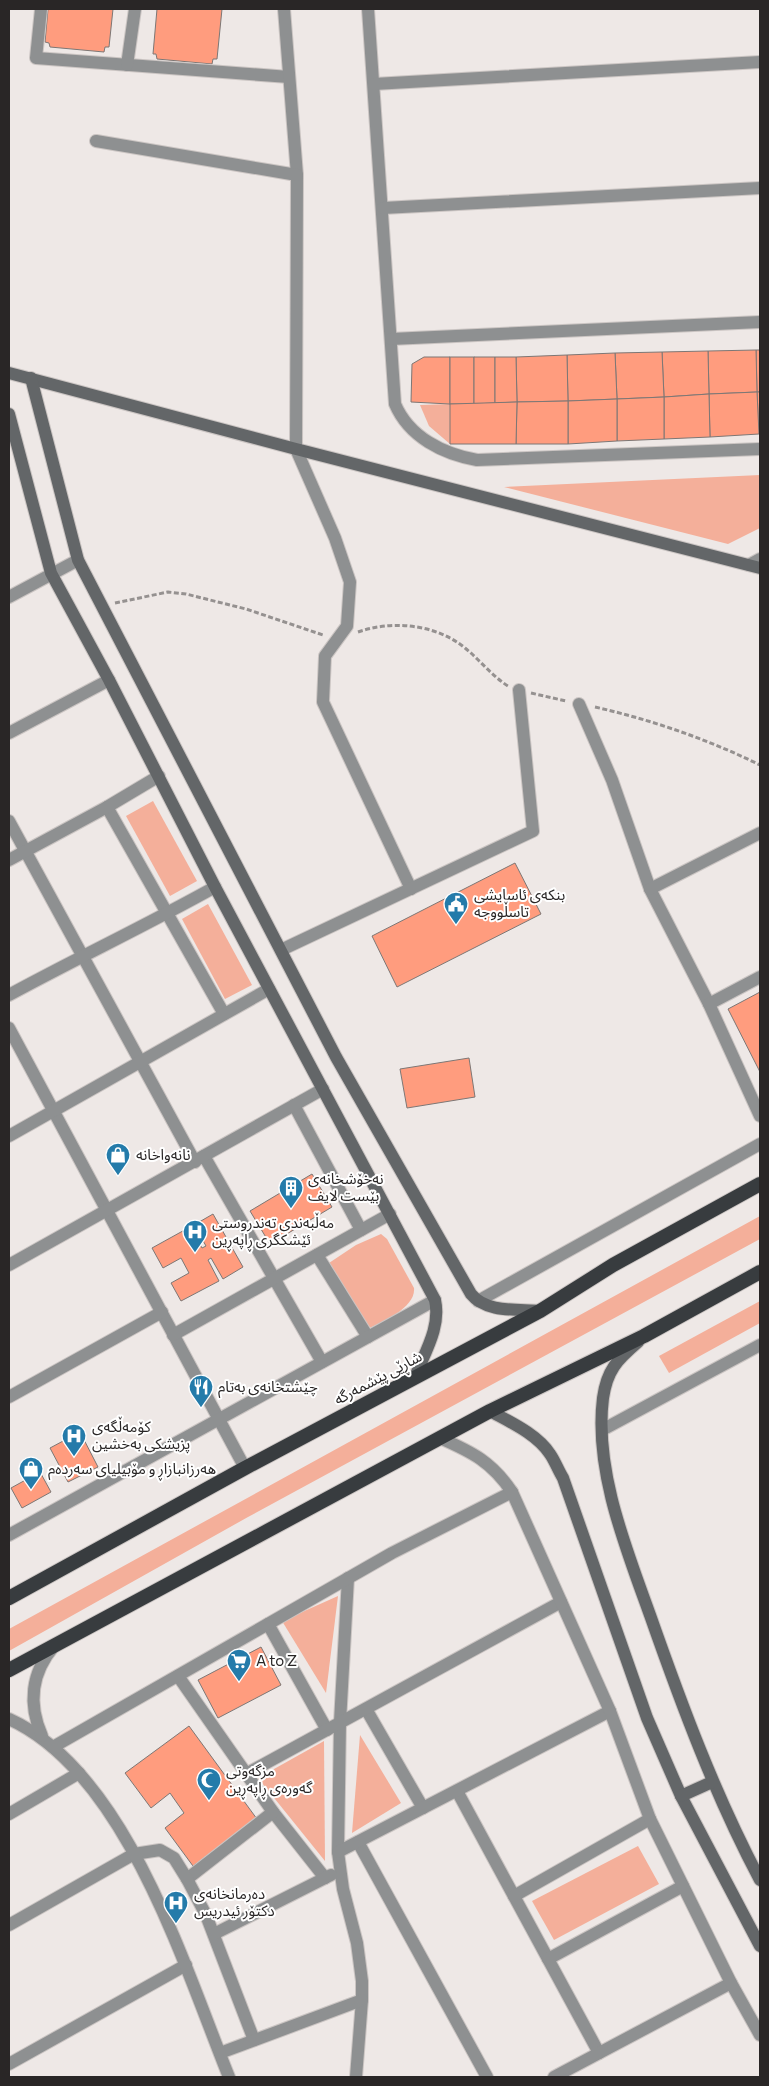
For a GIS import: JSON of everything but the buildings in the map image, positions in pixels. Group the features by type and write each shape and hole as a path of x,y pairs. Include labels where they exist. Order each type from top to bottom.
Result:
{"highway":[{"name":"شاڕێی پێشمەرگە","path":"9,1598 245,1468 540,1311 613,1265 760,1184"},
{"path":"9,1670 490,1411 644,1336 760,1272"}],"main road":[{"path":"9,373 296,449 757,564"},
{"path":"31,378 78,560 336,1057 467,1289 478,1301 491,1307 540,1311"},
{"path":"9,414 51,573 109,680 215,887 435,1300 437,1318 415,1377"},
{"path":"644,1336 617,1360 609,1375 603,1398 604,1466 619,1522 662,1651 712,1782 732,1827 760,1880"},
{"path":"490,1411 530,1435 550,1453 562,1478 647,1718 681,1796 760,1946"},
{"path":"681,1796 712,1782"}],"street":[{"path":"42,9 36,58 288,77"},
{"path":"128,65 135,9"},
{"path":"284,9 297,175 296,449 336,538 350,582 347,626 325,656 323,702 411,889"},
{"path":"368,9 395,404 404,422 424,440 464,458 477,460 760,449"},
{"path":"374,84 760,62"},
{"path":"96,142 297,175"},
{"path":"383,208 760,188"},
{"path":"392,339 760,322"},
{"path":"9,597 78,560"},
{"path":"9,733 109,680"},
{"path":"281,950 533,831 519,690"},
{"path":"580,704 612,780 650,889 709,1004 760,1116"},
{"path":"9,860 107,807 159,776"},
{"path":"107,807 224,1014"},
{"path":"9,821 140,1061 274,1279 322,1362"},
{"path":"650,889 760,833"},
{"path":"9,995 82,955 167,914 215,887"},
{"path":"709,1004 760,977"},
{"path":"9,1136 269,989"},
{"path":"9,1028 245,1468"},
{"path":"9,1265 323,1089"},
{"path":"294,1105 361,1230"},
{"path":"478,1301 760,1144"},
{"path":"173,1334 390,1214"},
{"path":"317,1255 368,1337"},
{"path":"9,1535 435,1300"},
{"path":"9,1397 162,1312"},
{"path":"602,1430 760,1344"},
{"path":"440,1438 479,1457 503,1478 512,1492 610,1712 650,1819 731,1982 760,2035"},
{"path":"53,1747 348,1578 432,1532 512,1492"},
{"path":"348,1578 340,1722 338,1852 340,1870 357,1943 362,2000 356,2077"},
{"path":"246,1774 561,1602"},
{"path":"268,1624 327,1730"},
{"path":"42,1736 34,1714 33,1689 40,1665 55,1644"},
{"path":"178,1676 246,1774 325,1878"},
{"path":"366,1708 423,1808"},
{"path":"338,1852 610,1712"},
{"path":"9,1719 42,1736 79,1773 99,1798 134,1854 186,1965 229,2077"},
{"path":"9,1814 79,1773"},
{"path":"457,1790 599,2053"},
{"path":"187,1879 274,1812"},
{"path":"514,1896 650,1819"},
{"path":"358,1842 487,2077"},
{"path":"9,1925 134,1854 160,1850 174,1858 206,1915 254,2040"},
{"path":"214,1934 340,1870"},
{"path":"548,1958 683,1886"},
{"path":"9,2064 186,1965"},
{"path":"554,2077 731,1982"},
{"path":"220,2054 362,2000"}],"path":[{"path":"102,606 168,592 186,594 246,608 337,640 367,629 408,626 431,630 448,636 463,646 496,678 508,686 628,714 676,729 760,764"}],"shaded area":[{"path":"450,404 450,444 429,426 420,405"},
{"path":"760,475 760,528 728,544 504,487"},
{"path":"153,801 197,881 170,896 126,816"},
{"path":"208,904 252,985 225,999 182,919"},
{"path":"760,1216 760,1239 248,1517 9,1651 9,1629"},
{"path":"381,1234 387,1239 414,1288 410,1301 398,1313 369,1328 329,1263 356,1245"},
{"path":"760,1301 760,1323 669,1373 659,1356"},
{"path":"338,1596 326,1693 282,1621"},
{"path":"360,1735 401,1803 352,1833"},
{"path":"324,1741 325,1861 258,1778"},
{"path":"638,1846 659,1884 554,1940 532,1901"}],"place":[{"name":"بنکەی ئاسایشی تاسڵووجە","path":"456,925"},
{"name":"نانەواخانە","path":"118,1176"},
{"name":"نەخۆشخانەی بێست لایف","path":"291,1209"},
{"name":"مەڵبەندی تەندروستی ئێشکگری ڕاپەڕین","path":"195,1253"},
{"name":"چێشتخانەی بەتام","path":"201,1408"},
{"name":"کۆمەڵگەی پزیشکی بەخشین","path":"74,1457"},
{"name":"هەرزانبازاڕ و مۆبیلیای سەردەم","path":"31,1490"},
{"name":"A to Z","path":"239,1682"},
{"name":"مزگەوتی گەورەی ڕاپەڕین","path":"209,1801"},
{"name":"دەرمانخانەی دکتۆر ئیدریس","path":"176,1924"}]}
